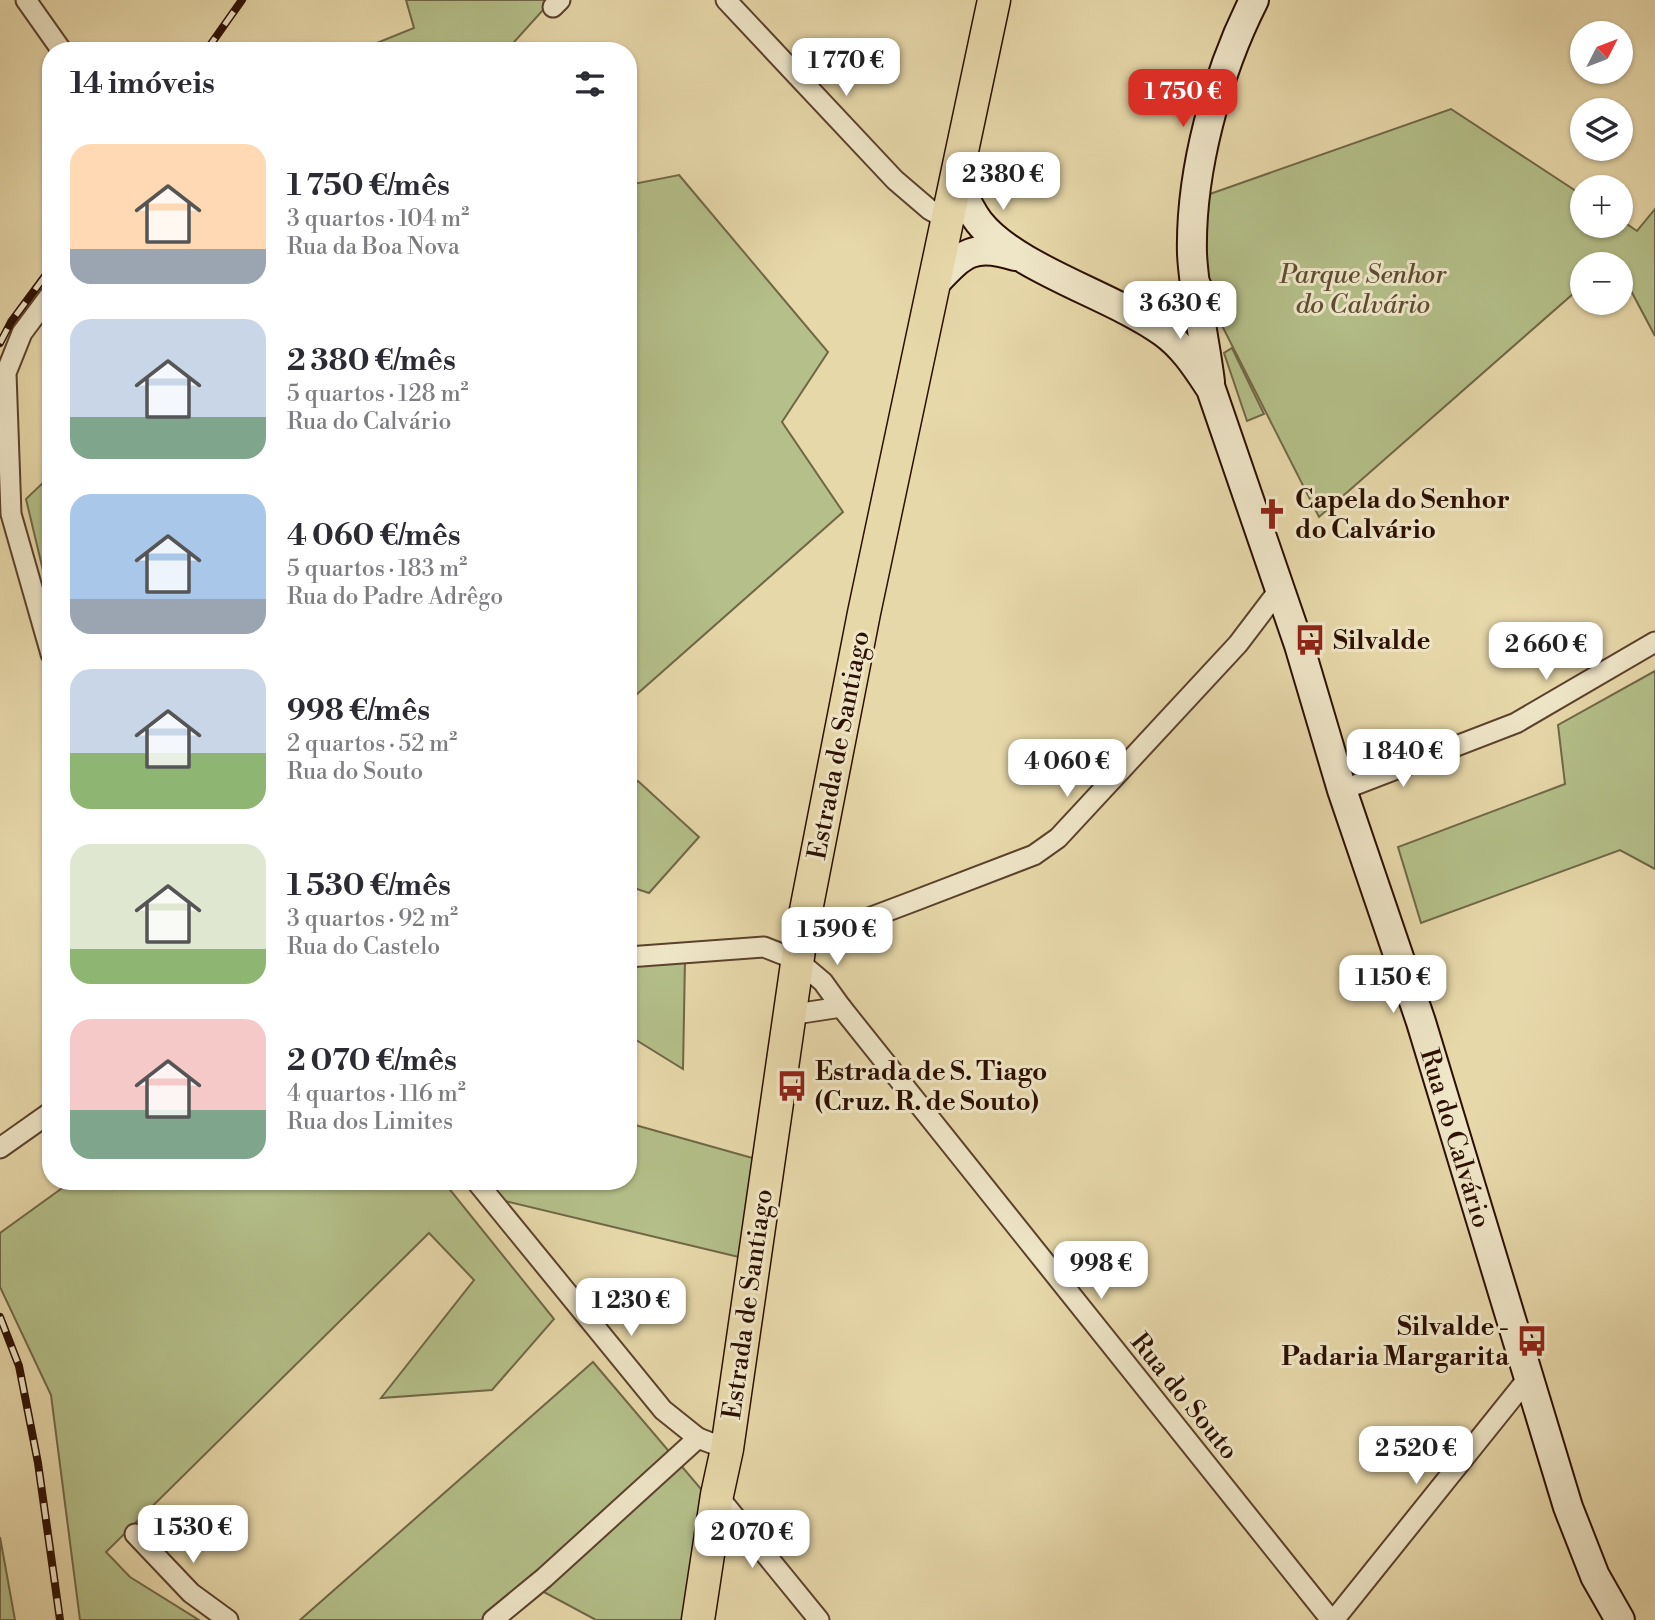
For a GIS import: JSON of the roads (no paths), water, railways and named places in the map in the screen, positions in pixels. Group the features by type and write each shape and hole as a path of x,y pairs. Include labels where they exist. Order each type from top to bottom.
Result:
{"main road":[{"name":"Estrada de Santiago","path":"698,1620 717,1495 712,1443 799,948 864,613 994,0"},
{"path":"1212,389 1192,257 1192,203 1202,152 1244,5"},
{"path":"956,179 978,222 985,244"},
{"path":"948,220 959,243 985,244"},
{"path":"936,282 956,260 985,244"},
{"name":"Rua do Calvário","path":"985,244 1030,261 1166,333 1189,356 1212,389 1299,645 1342,790 1421,1022 1568,1507 1595,1576 1620,1620"},
{"path":"1140,317 1161,318 1174,314 1187,303 1197,287"}],"street":[{"path":"26,0 56,42"},
{"path":"726,0 895,180 930,210 948,220"},
{"path":"42,306 22,333 6,373 11,514 42,622"},
{"path":"637,956 764,947 799,948 824,935 1034,855 1058,838 1238,644 1279,590"},
{"path":"1342,790 1516,723 1655,642"},
{"name":"Rua do Souto","path":"799,948 841,1007 1333,1620"},
{"path":"789,1015 841,1007"},
{"path":"0,1148 42,1118"},
{"path":"483,1190 663,1410 712,1443 493,1620"},
{"path":"1333,1620 1529,1377"},
{"path":"717,1495 819,1620"},
{"path":"135,1534 191,1592 228,1620"}],"railway":[{"path":"212,42 242,0"},
{"path":"0,343 11,322 42,280"},
{"path":"0,1317 19,1366 38,1463 60,1620"}],"place":[{"name":"Capela do Senhor do Calvário","path":"1272,514"},
{"name":"Silvalde","path":"1310,640"},
{"name":"Estrada de S. Tiago (Cruz. R. de Souto)","path":"792,1086"},
{"name":"Silvalde - Padaria Margarita","path":"1532,1341"}],"park label":[{"name":"Parque Senhor do Calvário","path":"1363,289"}]}
